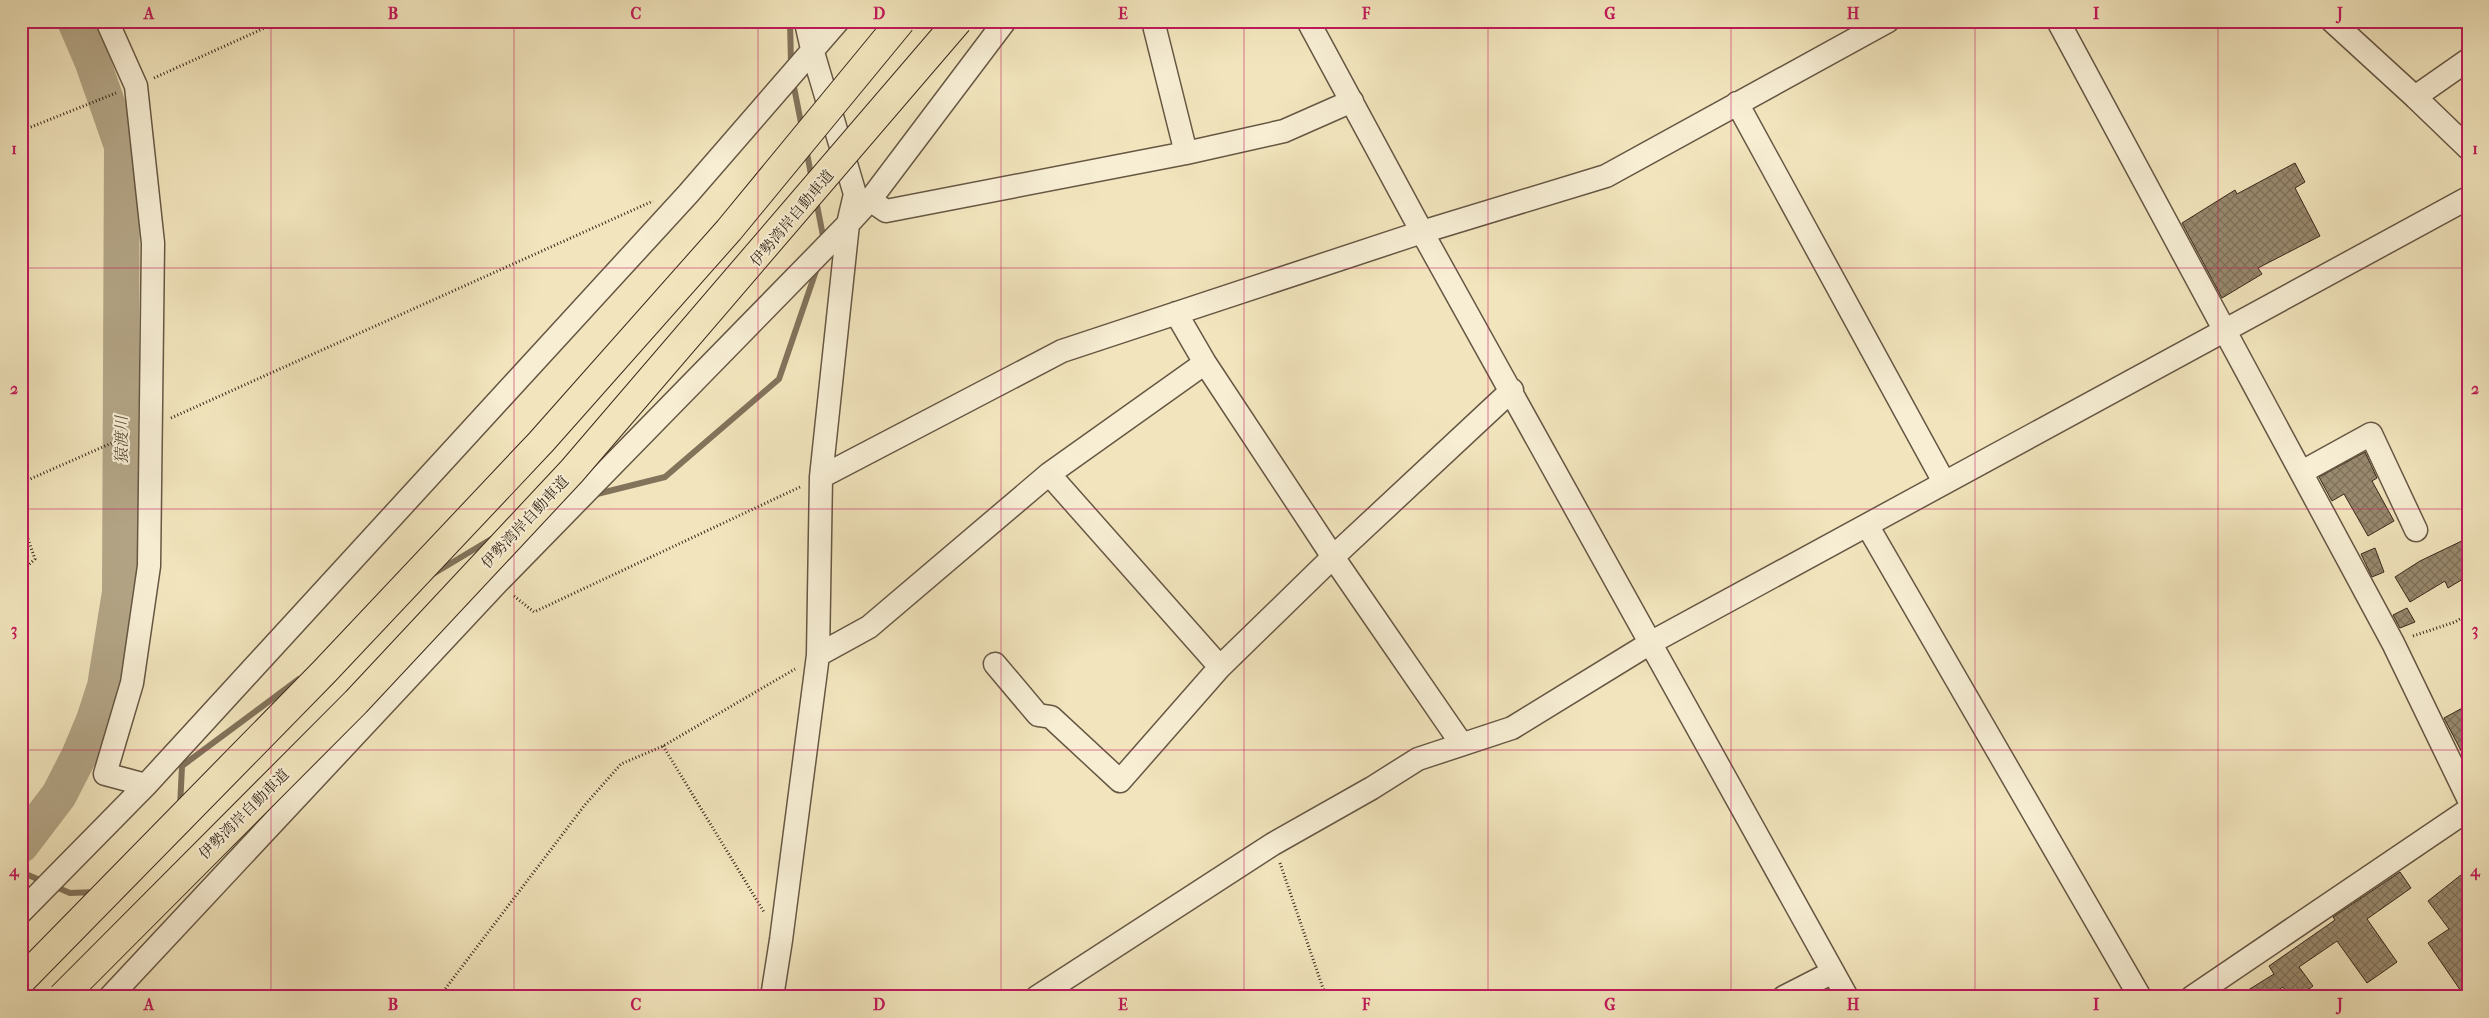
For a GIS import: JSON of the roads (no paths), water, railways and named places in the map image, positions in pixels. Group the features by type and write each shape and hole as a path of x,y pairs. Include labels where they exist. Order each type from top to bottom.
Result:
{"highway":[{"path":"21,981 324,672 541,442 729,230 901,21"},
{"name":"伊勢湾岸自動車道","path":"62,997 356,702 572,472 958,21"}],"street":[{"path":"107,21 132,87 153,243 145,429 149,566 132,683 105,774 146,786"},
{"path":"772,997 818,655 821,477 848,224 855,194 812,49 807,27 808,21"},
{"path":"21,912 146,786 688,194 838,21"},
{"path":"110,997 497,584 848,224 870,200 1005,21"},
{"path":"1154,21 1186,154"},
{"path":"1308,21 1422,232 1512,390 1847,997"},
{"path":"821,477 1062,351 1422,232 1606,176 1888,21"},
{"path":"2058,21 2394,643 2468,798"},
{"path":"2332,21 2468,148"},
{"path":"2415,97 2468,60"},
{"path":"870,200 886,211 1186,154 1284,130 1352,100"},
{"path":"1737,103 1944,482"},
{"path":"1037,997 1273,844 1372,788 1418,758 1512,728 1652,642 2468,198"},
{"path":"1176,313 1205,363 1333,557 1461,743"},
{"path":"818,655 869,628 1049,474 1205,363"},
{"path":"995,664 1038,715 1051,717 1120,781 1220,667 1333,557 1512,390"},
{"path":"2302,472 2371,434 2416,530"},
{"path":"1049,474 1220,667"},
{"path":"1867,525 2140,997"},
{"path":"2192,997 2468,810"},
{"path":"1784,997 1833,972"}],"waterway":[{"name":"猿渡川","path":"21,845 59,795 79,756 94,720 105,686 120,592 122,146 93,63 75,21"},
{"path":"790,21 791,64"},
{"path":"793,82 802,128"},
{"path":"806,148 812,180"},
{"path":"816,200 824,241"},
{"path":"593,495 665,477 779,379 818,265"},
{"path":"433,574 493,538"},
{"path":"180,807 182,766 299,679"},
{"path":"21,872 70,893 96,892"}]}
